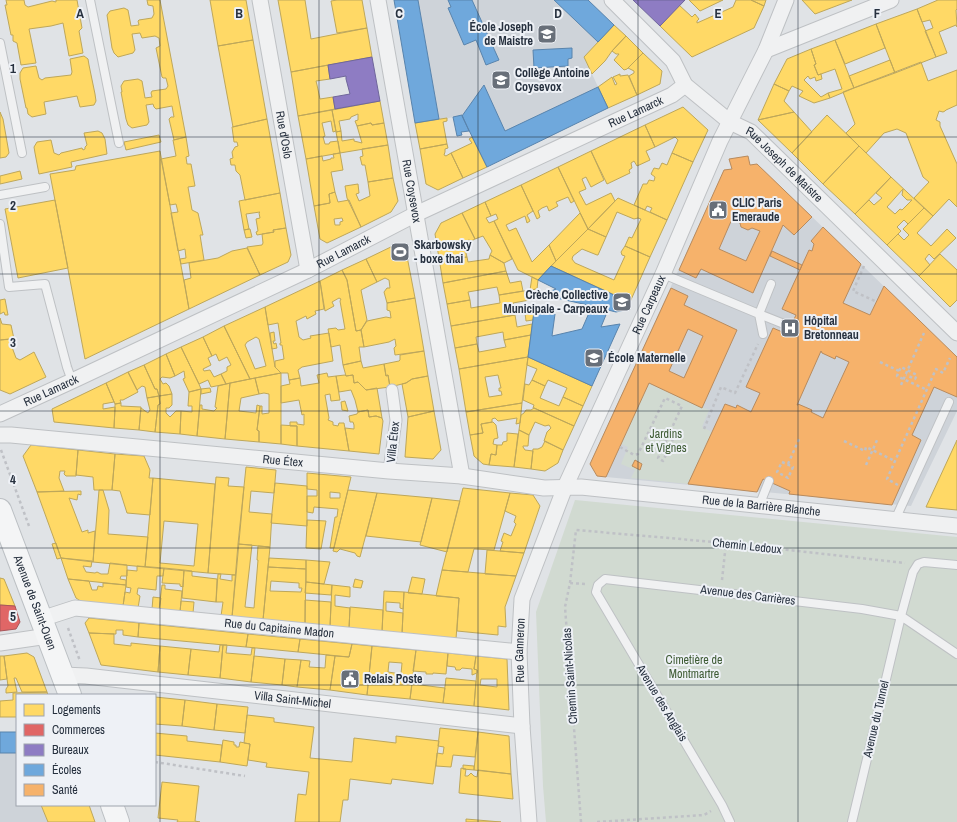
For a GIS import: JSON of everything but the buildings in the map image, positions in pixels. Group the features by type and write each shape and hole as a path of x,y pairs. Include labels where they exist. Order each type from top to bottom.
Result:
{"main road":[{"name":"Avenue de Saint-Ouen","path":"0,510 66,685"},
{"path":"112,806 118,822"}],"street":[{"name":"Rue d'Oslo","path":"260,0 308,270"},
{"name":"Rue Coysevox","path":"378,0 462,476"},
{"name":"Rue Joseph de Maistre","path":"612,0 673,61 685,86 730,122 751,132 957,333"},
{"path":"766,50 786,0"},
{"path":"766,50 891,0"},
{"name":"Rue Carpeaux","path":"565,487 663,274 720,141 766,50"},
{"name":"Rue Lamarck","path":"0,414 308,270 416,214 672,95 685,86"},
{"name":"Villa Étex","path":"389,471 396,420 392,390"},
{"name":"Rue Étex","path":"0,435 11,434 389,471 462,476 544,488 565,487"},
{"name":"Rue de la Barrière Blanche","path":"565,487 581,487 957,526"},
{"name":"Rue Ganneron","path":"529,822 522,726 519,652 522,599 565,487"},
{"name":"Rue du Capitaine Madon","path":"0,643 45,628 75,608 519,652"},
{"name":"Villa Saint-Michel","path":"66,685 86,676 522,726"}],"lane":[{"path":"90,0 119,143"},
{"path":"0,43 22,154"},
{"path":"0,195 44,187"},
{"path":"0,224 9,287 45,284 72,381"},
{"path":"663,274 790,326"},
{"path":"763,334 759,314 772,284"},
{"path":"895,520 949,402"},
{"path":"759,506 769,481"},
{"path":"918,564 924,562 957,565"},
{"name":"Avenue du Tunnel","path":"852,822 901,616 913,572 918,564"},
{"name":"Avenue des Carrières","path":"598,584 605,579 862,609 901,616"},
{"name":"Avenue des Anglais","path":"598,584 596,592 722,805 730,822"},
{"path":"901,616 957,654"}],"path":[{"path":"864,266 853,290 876,301"},
{"path":"901,385 924,333"},
{"path":"704,428 721,387 735,393 763,334"},
{"path":"898,485 887,479 936,370 943,373 950,358"},
{"path":"880,362 899,371"},
{"path":"906,375 915,379 917,375 901,367 897,376 927,390"},
{"path":"620,447 634,454 638,454 666,398 682,406 658,458 663,461 673,439"},
{"path":"651,429 668,437"},
{"path":"788,464 800,437"},
{"path":"866,465 878,438"},
{"path":"844,441 865,451 866,447 895,461"},
{"path":"0,448 29,527"},
{"path":"782,462 788,464 793,467 788,478 777,472 782,462"},
{"name":"Chemin Ledoux","path":"576,530 726,543 918,564"},
{"name":"Chemin Saint-Nicolas","path":"576,530 570,583 565,607 581,822"},
{"path":"723,572 726,543"},
{"name":"Avenue de Saint-Ouen","path":"67,626 80,660"},
{"path":"156,762 245,776"},
{"path":"597,822 704,815 722,805"}],"shaded area":[{"name":"Collège Antoine Coysevox","path":"394,0 588,0 614,25 584,57 608,108 487,167 462,116 415,123"},
{"name":"Hôpital Bretonneau","path":"748,156 750,165 805,210 957,357 957,411 911,506 606,477 590,464 724,170 732,169 729,159"},
{"path":"0,753 16,753 16,806 41,806 48,822 0,822"}],"green space":[{"name":"Jardins et Vignes","path":"649,383 709,410 702,427 712,432 688,484 631,478 635,470 621,464 628,447 621,444"},
{"name":"Cimetière de Montmartre","path":"575,500 957,537 957,822 546,822 543,786 536,612"}],"place":[{"name":"École Joseph de Maistre","path":"547,34"},
{"name":"Collège Antoine Coysevox","path":"501,80"},
{"name":"CLIC Paris Emeraude","path":"718,210"},
{"name":"Skarbowsky - boxe thai","path":"400,252"},
{"name":"Crèche Collective Municipale - Carpeaux","path":"622,302"},
{"name":"Hôpital Bretonneau","path":"790,328"},
{"name":"École Maternelle","path":"594,358"},
{"name":"Relais Poste","path":"350,679"}]}
